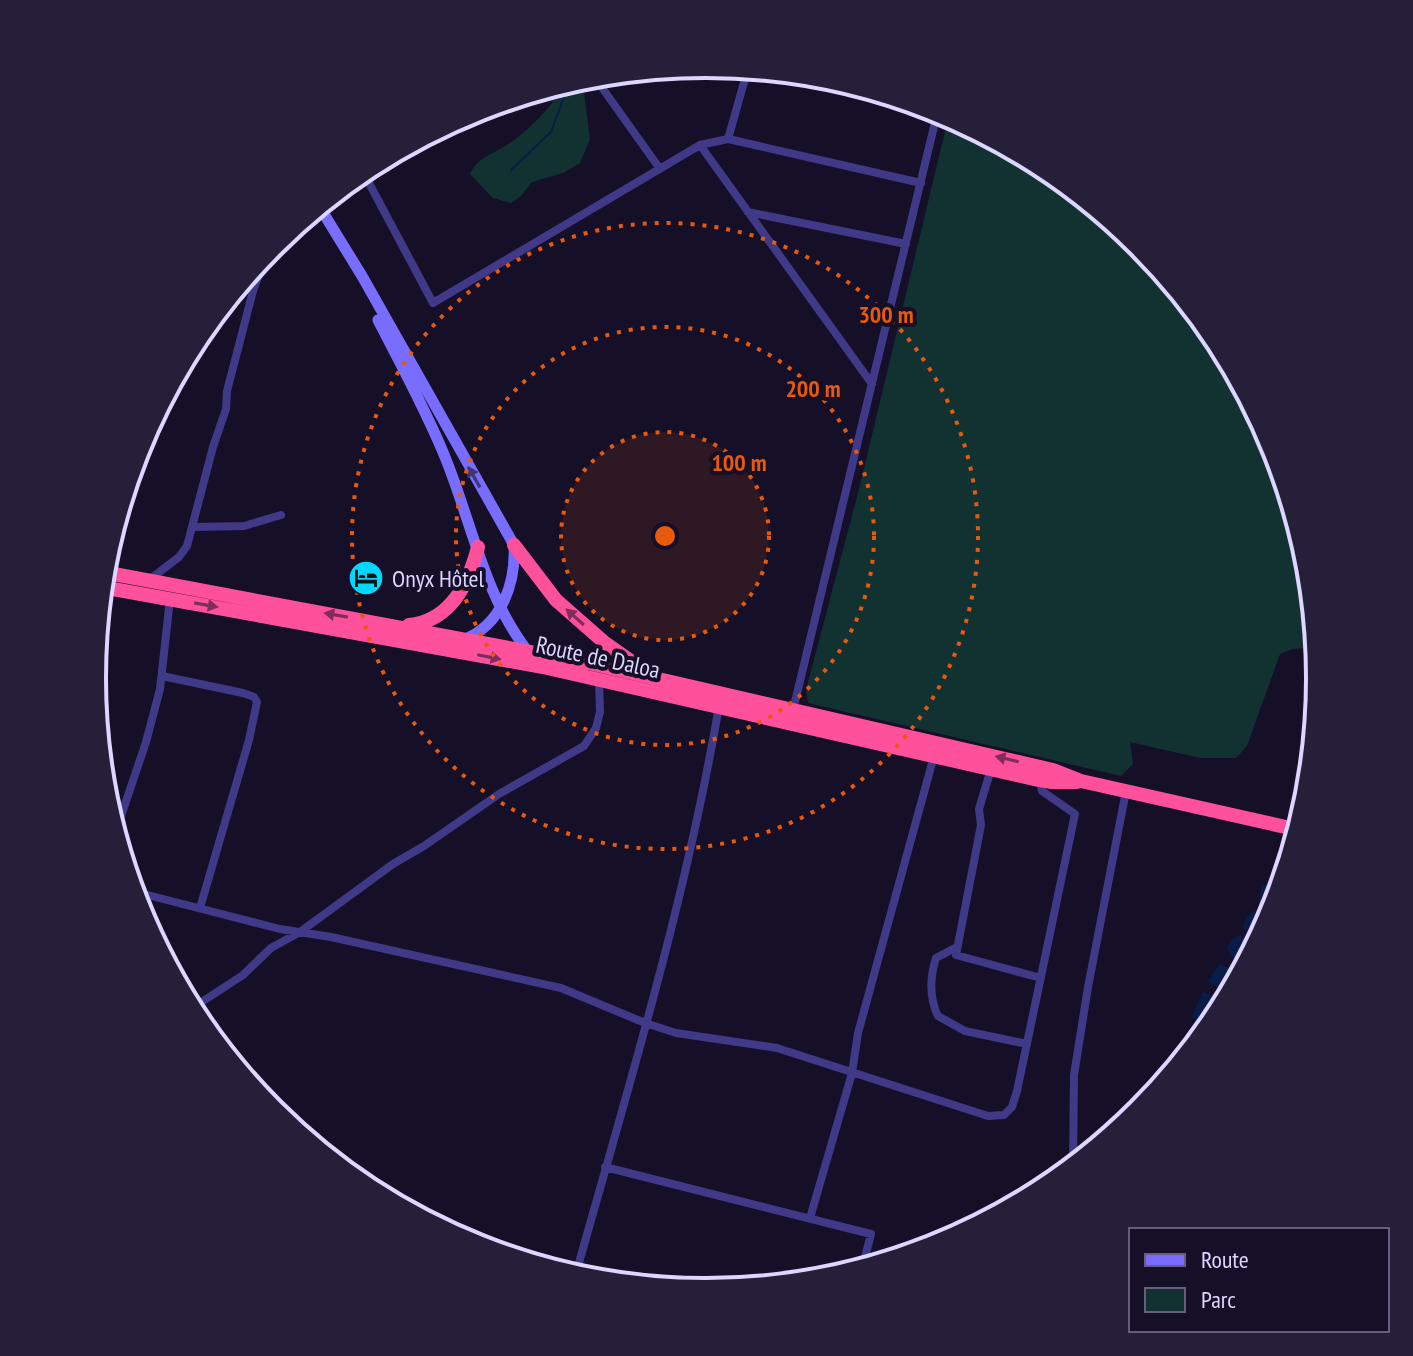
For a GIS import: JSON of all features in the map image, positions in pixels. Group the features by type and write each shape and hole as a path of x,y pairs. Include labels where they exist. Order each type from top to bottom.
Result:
{"highway":[{"path":"514,545 556,600 605,643 659,681"},
{"path":"396,626 418,624 452,603 468,580 478,547"},
{"name":"Route de Daloa","path":"116,574 527,651 1045,768 1081,781"},
{"name":"Route de Daloa","path":"114,588 543,667 1040,780 1081,781"},
{"path":"1081,781 1287,827"}],"main road":[{"path":"325,216 353,265 445,456 500,609 527,651 543,667"},
{"path":"353,265 514,545 513,577 500,609 466,639 441,647"}],"street":[{"path":"728,139 745,79"},
{"path":"602,88 660,169"},
{"path":"793,710 935,124"},
{"path":"369,182 433,303 700,145 728,139 921,183"},
{"path":"700,145 872,384"},
{"path":"748,212 906,244"},
{"path":"148,580 179,557 194,527 258,279"},
{"path":"194,527 244,526 281,515"},
{"path":"122,813 146,742 162,676 170,598"},
{"path":"162,676 243,693 254,697 257,702 249,740 200,908"},
{"path":"202,1002 243,975 271,948 300,932 365,883 499,794 584,746 596,728 600,712 599,680"},
{"path":"579,1264 678,907 705,787 719,706"},
{"path":"810,1218 852,1073 858,1033 934,756"},
{"path":"991,769 979,809 981,825 956,955 961,959 1041,978"},
{"path":"147,895 300,932 561,988 645,1023 705,1039 733,1040 777,1048 988,1116 1004,1115 1012,1107 1027,1044 1075,814 1042,791 1040,780"},
{"path":"1073,1153 1074,1075 1126,791"},
{"path":"955,948 936,958 932,971 932,991 938,1016 965,1031 1027,1044"},
{"path":"605,1167 871,1234 865,1257"}],"green space":[{"path":"584,91 590,139 580,163 563,173 532,182 511,203 493,198 470,174 473,168 482,159 516,139 553,102 551,98"},
{"path":"946,128 1006,158 1072,202 1131,254 1183,313 1245,413 1275,485 1295,561 1305,648 1280,654 1247,746 1236,758 1200,758 1130,742 1133,764 1121,776 808,703 806,690 859,489"}],"water":[{"path":"1270,885 1262,906 1258,902 1262,886"},
{"path":"1260,910 1250,932 1243,928 1248,915"},
{"path":"1240,935 1247,939 1235,962 1227,949 1230,941"},
{"path":"1219,964 1231,968 1220,988 1208,982"},
{"path":"1203,992 1214,996 1199,1020 1191,1018"}],"waterway":[{"path":"511,170 551,132 565,95"}],"place":[{"name":"Onyx Hôtel","path":"366,578"}]}
